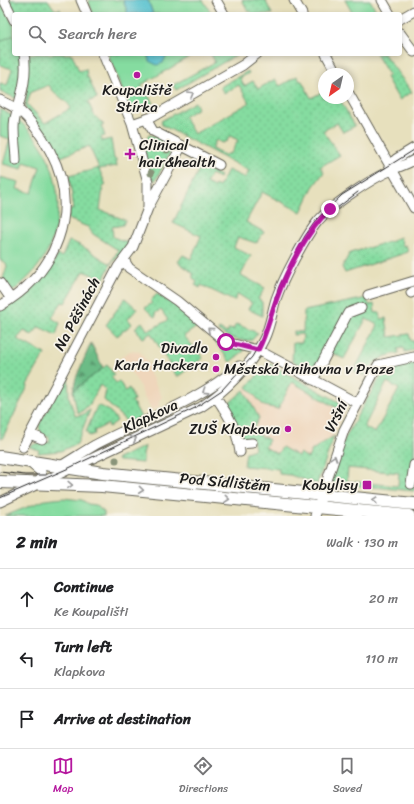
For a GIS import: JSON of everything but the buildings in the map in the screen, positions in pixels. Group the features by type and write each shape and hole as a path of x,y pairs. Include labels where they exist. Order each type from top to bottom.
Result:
{"main road":[{"name":"Pod Sídlištěm","path":"0,457 318,506 414,504"},
{"name":"Pod Sídlištěm","path":"0,482 102,486 409,516"}],"street":[{"path":"4,0 12,16"},
{"path":"81,0 86,12"},
{"path":"216,0 223,12"},
{"path":"294,0 301,12"},
{"path":"382,0 389,12"},
{"path":"402,18 414,11"},
{"path":"402,36 414,52"},
{"path":"16,161 15,118 24,88 26,64 24,56"},
{"name":"Na Pěšinách","path":"104,56 132,124 148,182 148,208"},
{"path":"132,124 146,119 243,64 251,56"},
{"path":"327,56 334,68"},
{"path":"0,100 18,110 33,124 54,157 62,179 66,204 63,229 52,255 36,278 11,299 0,306"},
{"path":"354,103 414,208"},
{"path":"146,119 153,131 181,147 219,165"},
{"name":"Na Pěšinách","path":"23,447 118,267 133,247 148,208 181,147"},
{"name":"Klapkova","path":"392,170 396,159 414,148"},
{"name":"Klapkova","path":"0,502 201,407 216,397 242,370 258,350 265,338 277,298 314,226 337,203 392,170 402,167 414,160"},
{"path":"124,260 129,268 177,301 226,342 258,350 357,403"},
{"path":"368,295 414,281"},
{"path":"0,283 11,299"},
{"path":"312,380 348,313 361,308"},
{"name":"Klapkova","path":"37,484 60,466 95,446 195,398 224,379 258,350"},
{"name":"Vršní","path":"318,506 339,441 357,403 378,365 414,357"},
{"path":"216,397 237,432 239,448 252,443"},
{"path":"30,434 42,439"},
{"path":"28,462 41,472 42,477 37,484"},
{"path":"411,484 414,465"}],"shaded area":[{"path":"130,351 140,352 150,366 148,370 162,397 158,402 160,406 152,410 144,397 139,384 121,357"},
{"name":"ZUŠ Klapkova","path":"278,368 341,403 345,411 334,433 317,484 290,475 279,474 279,469 244,466 246,452 255,449 253,439 244,438 227,405 249,385 258,393"}],"green space":[{"path":"0,0 12,22 12,36 0,41"},
{"path":"7,0 48,0 55,10 60,9 61,12 30,12 29,10 26,12 13,12"},
{"path":"88,0 123,0 127,12 92,12"},
{"path":"148,0 203,0 211,12 152,12"},
{"path":"242,0 268,0 266,2 271,12 248,12"},
{"path":"345,0 370,0 377,12 352,12"},
{"path":"12,36 12,56 21,56 22,71 17,98 0,91 0,83 7,85 12,69 0,65 0,41"},
{"path":"26,56 73,56 79,71 86,69 87,78 88,77 97,98 88,102 94,115 104,125 101,125 105,136 101,137 102,141 111,139 114,159 116,159 117,166 99,169 106,185 103,187 100,210 125,220 123,225 112,227 113,237 131,244 111,264 118,250 93,234 88,227 68,219 70,210 74,209 69,176 99,168 89,146 61,157 50,139 27,112 25,106 27,87","holes":["49,85 71,108 45,123 27,104 31,92"]},
{"name":"Koupaliště Stírka","path":"109,56 148,56 148,58 192,56 141,85 153,103 142,109 131,109"},
{"name":"Koupaliště Stírka","path":"212,56 234,56 176,90 173,85 215,62"},
{"path":"377,56 385,56 412,92 399,100 386,77 389,75"},
{"path":"248,71 249,73 240,78 244,86 253,81 258,89 275,79 280,86 297,76 300,81 302,81 311,98 318,94 318,104 342,104 355,126 343,132 337,123 323,131 340,155 320,167 324,172 313,187 301,212 262,192 246,222 264,232 256,243 238,237 234,247 251,256 241,275 265,288 258,299 262,302 262,316 248,309 252,303 238,294 234,301 201,285 200,288 195,285 197,282 193,278 193,273 178,262 183,255 191,259 201,236 173,223 201,165 220,176 219,178 211,174 206,183 214,187 215,185 219,187 228,170 245,178 249,171 162,125 161,121 195,102 198,108 184,117 194,134 249,103 239,85 224,93 220,87","holes":["230,136 238,140 231,153 224,155 212,149 216,140 222,143 227,141"]},
{"path":"0,109 18,120 32,134 44,150 52,169 57,188 58,209 55,229 49,248 33,273 12,292 3,279 7,266 6,263 0,260 0,177 19,182 17,189 32,193 40,167 24,162 22,169 3,164 10,139 0,136"},
{"path":"149,135 154,136 172,147 155,181 148,172 144,152"},
{"path":"400,237 403,246 406,245 408,252 345,273 342,267 350,253 392,241"},
{"path":"69,241 85,248 111,264 103,280 84,271 65,303 62,302 52,318 60,323 56,335 39,327 32,335 24,331 17,339 45,354 27,385 28,386 2,439 0,438 0,311 18,300 33,288 46,273 58,255 62,257"},
{"path":"157,294 176,306 198,326 184,336 203,358 177,377 151,333 143,338 135,328 142,322 148,331 168,320 161,310 155,313 156,316 154,317 145,308 152,303 150,301"},
{"path":"125,298 137,309 128,319 132,324 117,336 106,325"},
{"path":"367,298 369,305 374,304 375,313 380,312 381,319 386,318 389,337 409,334 411,341 414,341 414,350 405,352 404,348 398,349 399,353 387,356 375,363 365,376 354,371 378,325 366,319 344,359 332,353 320,374 292,361 293,343 302,343 303,334 293,335 294,331 303,332 304,311"},
{"path":"236,324 258,333 252,340 238,340 218,331 219,329 227,333 229,329 233,330"},
{"path":"207,331 245,350 230,362"},
{"path":"91,343 103,368 73,391 76,378"},
{"path":"268,363 341,403 344,412 292,382 278,409 264,406 247,387"},
{"path":"414,363 414,491 331,483 341,446 361,409 383,373 388,369","holes":["387,382 399,389 375,433 364,427","348,468 399,473 398,486 347,481"]},
{"path":"107,365 114,375 111,377 116,383 119,381 125,391 129,388 134,400 132,401 141,417 129,422 125,420 104,400 106,390 100,385 90,404 80,413 77,412 73,391"},
{"path":"68,373 69,397 75,416 82,415 90,410 77,444 60,451 38,453 39,450 29,447 35,444 50,442 49,437 41,432 39,425"},
{"path":"244,390 259,418 252,431 269,440 265,447 277,454 282,447 298,456 300,453 308,458 312,450 334,436 317,484 290,475 279,474 279,469 244,466 246,452 255,449 253,439 244,438 227,405"},
{"path":"97,406 103,407 109,411 117,421 109,427 108,424 94,431 95,434 89,436 86,432"},
{"path":"145,446 143,463 118,461 117,459"},
{"path":"63,498 82,500 88,504 95,505 104,512 104,516 5,516 45,500"}],"water":[{"path":"123,0 148,0 152,12 127,12"},
{"path":"148,56 166,56 163,63 157,65 149,61"}],"tram line":[{"path":"0,498 69,468 195,408 222,390 252,357 260,343 266,331 279,287 305,236 317,219 342,195 414,150"},
{"path":"324,218 358,192"},
{"path":"0,472 25,475 46,475"}],"place":[{"name":"Koupaliště Stírka","path":"137,75"},
{"name":"Clinical hair&health","path":"130,154"},
{"name":"Divadlo Karla Hackera","path":"216,357"},
{"name":"Městská knihovna v Praze","path":"216,369"},
{"name":"ZUŠ Klapkova","path":"288,429"},
{"name":"Kobylisy","path":"367,485"}],"route":[{"path":"226,342 258,350 265,338 277,298 293,264 314,226 330,209"}]}
